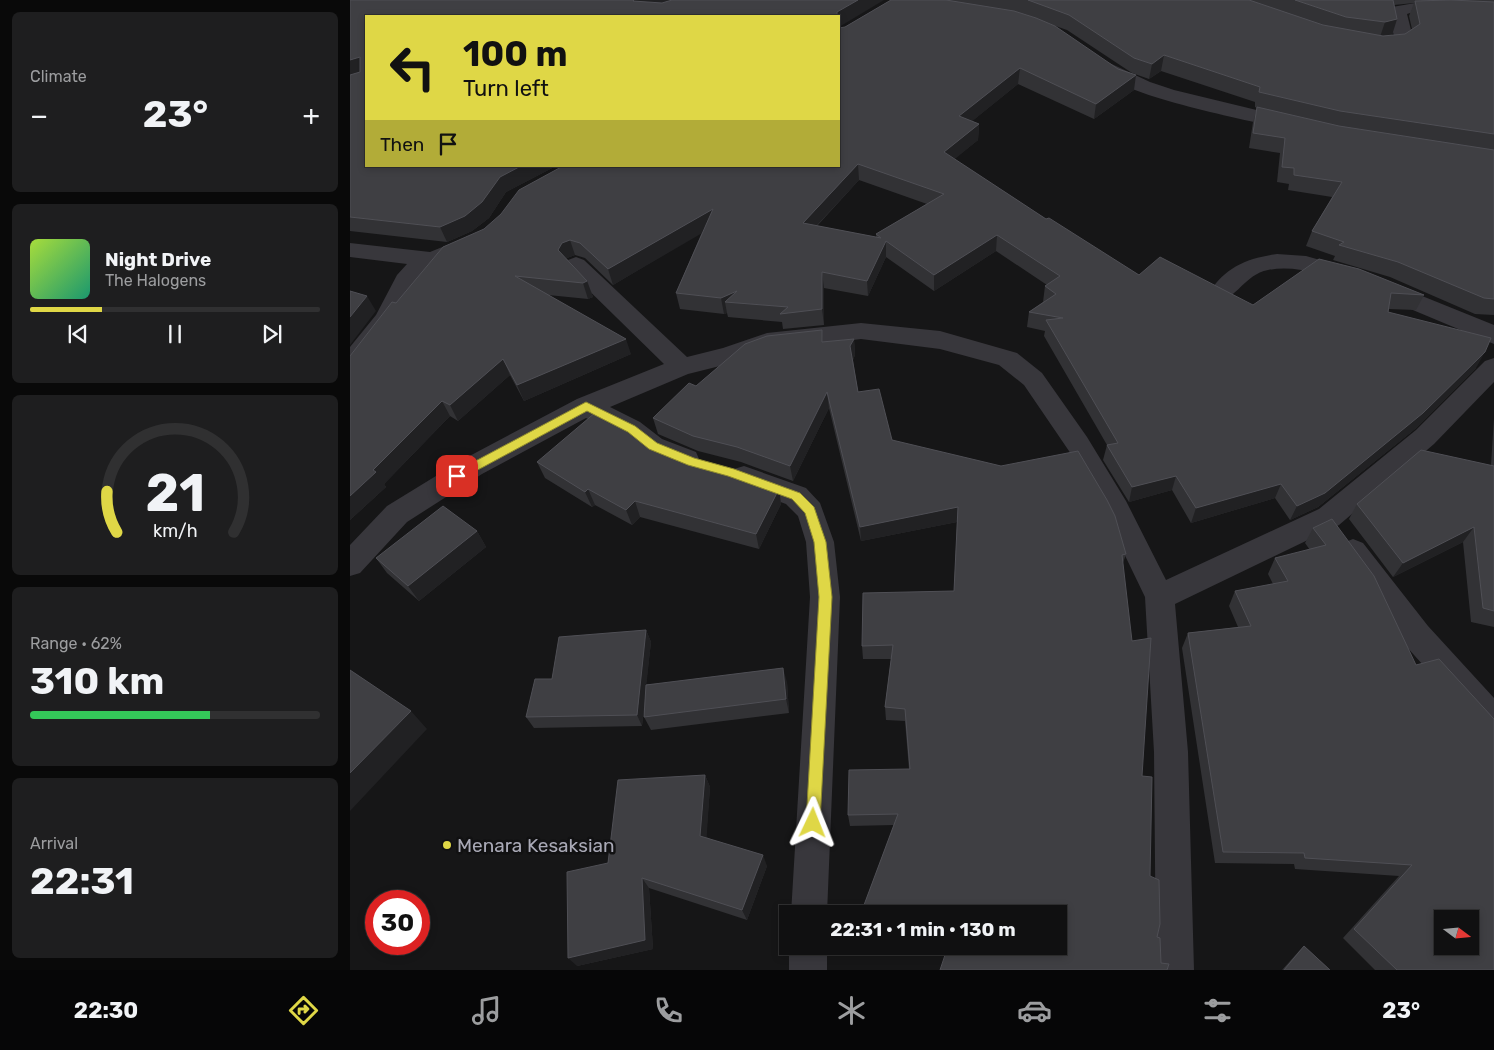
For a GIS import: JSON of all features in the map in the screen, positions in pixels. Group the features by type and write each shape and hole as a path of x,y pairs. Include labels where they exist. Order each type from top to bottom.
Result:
{"street":[{"path":"1352,40 1390,44 1404,38 1398,11 1405,8 1423,8 1468,14 1494,11"},
{"path":"1088,56 1124,79 1147,87 1306,128"},
{"path":"350,364 386,319 409,275 418,266 486,233"},
{"path":"350,250 432,260"},
{"path":"1221,292 1238,275 1255,267 1281,261 1303,263 1326,268 1408,298 1494,336"},
{"path":"576,265 682,367"},
{"path":"350,564 397,514 472,467 586,406 682,367 727,356 767,342 862,331 940,340 1008,359 1033,379 1078,444 1116,509 1160,597 1172,752 1175,970"},
{"path":"1160,597 1329,517 1425,438 1494,367"},
{"path":"586,406 631,429 653,446 692,462 716,468 796,496 810,510 820,542 825,597 810,905"},
{"path":"1329,517 1417,636 1494,721"},
{"path":"808,955 808,970"}],"building":[{"path":"350,0 634,0 662,3 672,0 858,0 837,12 837,15 365,15 365,167 519,167 500,177 482,202 465,216 440,227 350,217 350,75 360,72 360,57 350,60"},
{"path":"891,0 946,0 1014,11 1055,26 1118,69 1136,75 1096,104 1020,68 959,116 979,124 944,152 1046,219 1049,218 1139,275 1160,257 1253,305 1319,259 1359,269 1424,295 1391,293 1388,312 1491,338 1485,352 1423,413 1325,493 1297,506 1281,484 1196,508 1176,476 1132,487 1107,445 1118,443 1046,320 1063,318 1029,312 1056,294 1045,286 1060,276 997,235 934,275 886,241 867,281 822,272 822,309 780,314 788,307 725,302 737,291 721,298 676,293 713,209 608,269 580,243 570,240 562,243 558,250 587,281 583,283 515,276 626,339 517,385 503,359 450,405 442,401 373,470 376,472 350,496 350,356 392,302 396,303 443,247 484,229 501,214 519,190 561,167 840,167 840,28 845,27","holes":["858,164 944,194 876,234 881,238 803,223"]},
{"path":"1028,0 1249,0 1323,25 1383,36 1405,34 1420,24 1415,1 1494,2 1494,134 1340,111 1259,92 1260,87 1164,55 1152,64 1134,58 1069,15"},
{"path":"1295,0 1393,0 1397,19 1385,22 1346,17"},
{"path":"1257,107 1339,126 1494,150 1494,299 1484,298 1398,262 1339,245 1344,242 1312,231 1342,182 1294,175 1294,168 1282,167 1285,138 1253,133"},
{"path":"350,291 367,296 350,317"},
{"path":"822,330 822,342 854,339 850,346 858,392 879,389 892,440 1001,466 1078,451 1115,516 1126,554 1122,555 1132,641 1151,638 1142,776 1152,777 1150,876 1159,880 1160,924 1157,937 1160,938 1161,963 1169,964 1167,970 940,970 945,955 1067,955 1067,905 864,905 898,814 848,815 849,770 910,769 905,709 885,707 893,645 862,646 863,593 954,591 958,507 860,527 827,392 790,466 737,447 693,436 653,418 689,383 696,386 745,344 767,336"},
{"path":"596,412 615,421 638,439 677,455 722,467 779,489 756,534 635,501 626,510 588,489 585,492 537,462"},
{"path":"1421,450 1494,466 1494,611 1483,608 1474,527 1403,563 1357,504"},
{"path":"443,506 477,531 408,586 376,558"},
{"path":"1332,519 1374,576 1416,665 1439,659 1494,719 1494,970 1397,970 1354,929 1412,865 1305,858 1304,853 1223,852 1188,633 1251,626 1235,591 1288,581 1275,558 1326,545 1313,528"},
{"path":"646,630 637,715 526,717 535,679 552,679 559,637"},
{"path":"783,668 786,699 644,717 646,685"},
{"path":"350,670 411,711 350,773"},
{"path":"705,775 700,836 763,855 742,910 642,878 645,940 568,958 567,872 608,863 618,780"},
{"path":"1304,946 1330,970 1284,970"}],"place":[{"name":"Menara Kesaksian","path":"447,845"}],"route":[{"path":"457,476 545,430 586,406 631,429 653,446 692,462 730,472 796,496 810,510 820,542 825,597 813,823"}]}
